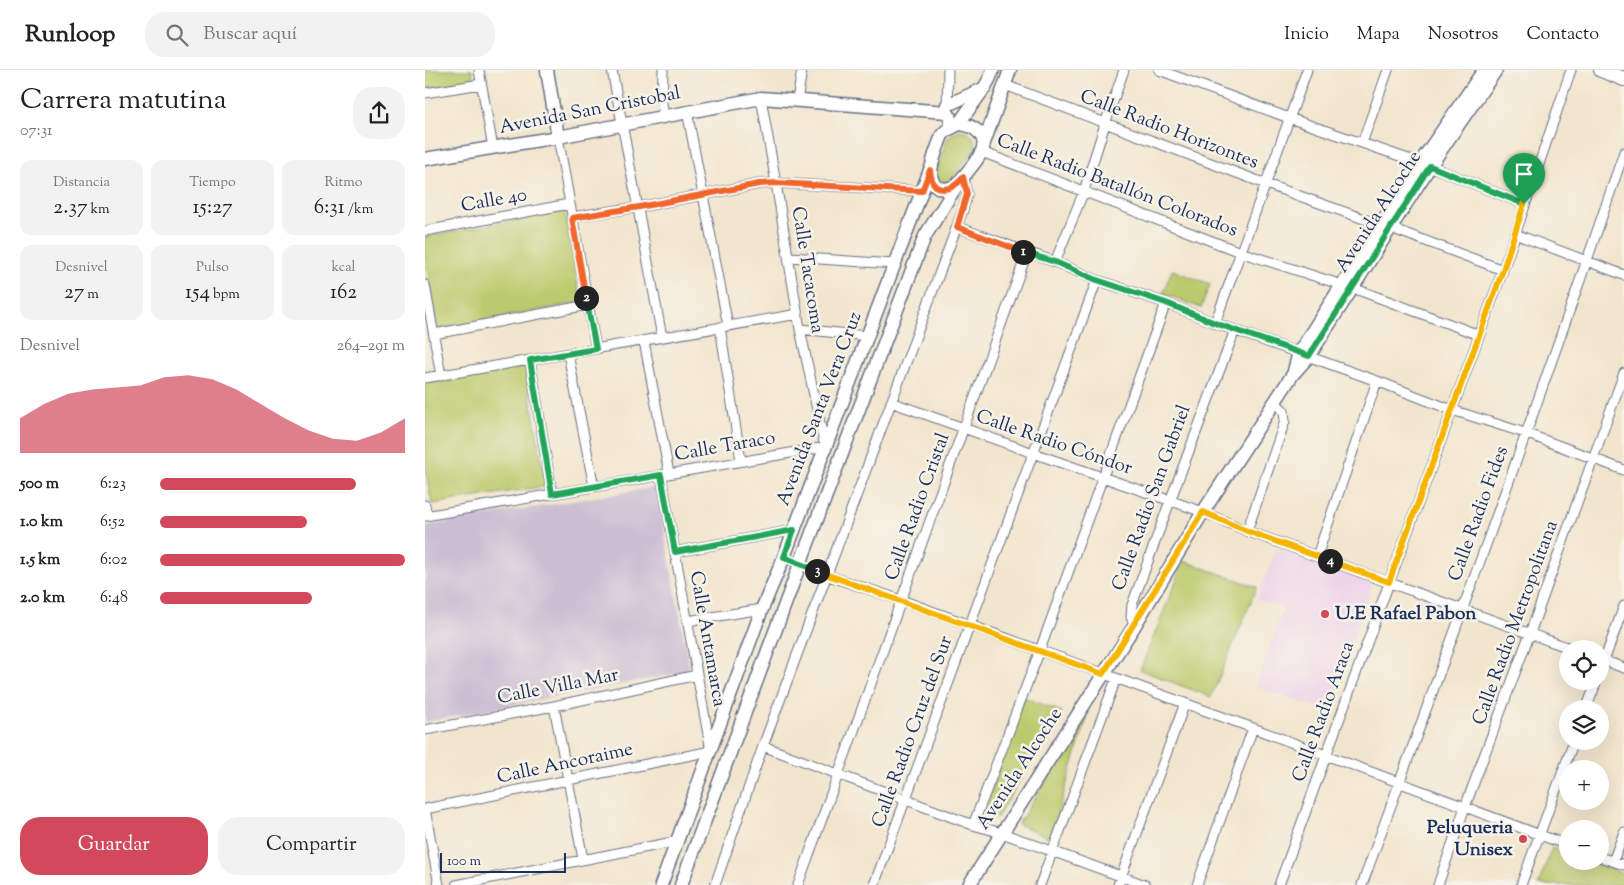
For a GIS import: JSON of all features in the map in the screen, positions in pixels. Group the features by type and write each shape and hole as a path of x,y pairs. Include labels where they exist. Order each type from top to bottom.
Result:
{"main road":[{"path":"1601,70 1624,78"}],"street":[{"path":"479,70 493,148"},
{"path":"547,70 569,204 596,349"},
{"path":"612,70 624,125 662,338"},
{"path":"663,70 662,103 664,117"},
{"path":"797,101 801,70"},
{"path":"948,70 947,109 955,125"},
{"path":"955,125 980,96 989,82 993,70"},
{"path":"983,147 1010,70"},
{"path":"1055,262 1084,191 1124,70"},
{"path":"1159,70 1425,165 1524,204"},
{"path":"1215,323 1307,70"},
{"path":"1362,142 1388,70"},
{"name":"Avenida Alcoche","path":"1135,625 1203,512 1293,374 1484,70"},
{"name":"Avenida Alcoche","path":"1425,165 1497,70"},
{"name":"Calle Radio Araca","path":"1279,885 1503,270 1571,70"},
{"path":"425,93 481,84"},
{"name":"Calle Radio Horizontes","path":"1005,85 1266,184 1503,270"},
{"path":"947,109 985,88"},
{"name":"Avenida San Cristobal","path":"425,159 558,137 761,98 947,109"},
{"name":"Calle Tacacoma","path":"761,98 777,183 800,330 825,447"},
{"path":"687,112 704,194 724,327 741,461"},
{"path":"955,125 975,128 981,134 983,147"},
{"name":"Avenida Santa Vera Cruz","path":"661,885 679,841 762,609 784,557 942,135 955,125"},
{"name":"Avenida Santa Vera Cruz","path":"681,885 800,564 925,236 983,147"},
{"name":"Calle Radio Batallón Colorados","path":"983,147 1084,191 1240,252 1347,286 1479,335"},
{"name":"Calle Radio Fides","path":"1362,885 1463,610 1624,152"},
{"path":"715,885 763,746 957,227 967,194 960,181 946,189 936,186 932,181 930,170"},
{"path":"572,218 759,184 777,183 922,191"},
{"name":"Calle 40","path":"425,230 569,204"},
{"path":"957,227 1452,410 1525,433 1624,470"},
{"path":"1515,234 1624,275"},
{"name":"Calle Radio Cristal","path":"798,885 1027,253"},
{"path":"789,257 894,264"},
{"name":"Calle Radio Cruz del Sur","path":"874,885 1097,280"},
{"path":"425,285 441,376"},
{"path":"973,825 1040,650 1166,303"},
{"path":"434,334 588,305"},
{"path":"425,378 798,314"},
{"path":"800,330 867,336"},
{"name":"Calle Radio San Gabriel","path":"1135,625 1131,617 1132,605 1235,330"},
{"name":"Calle Antamarca","path":"644,340 675,552 711,751"},
{"path":"568,354 594,487"},
{"path":"530,360 552,494"},
{"name":"Calle Radio Metropolitana","path":"1438,885 1624,373"},
{"path":"1317,556 1377,381"},
{"name":"Calle Radio Cóndor","path":"891,402 1203,512 1247,531 1559,644"},
{"path":"1247,531 1285,421 1284,411 1275,402"},
{"name":"Calle Taraco","path":"426,516 825,447"},
{"path":"425,505 426,516"},
{"path":"675,552 794,530"},
{"path":"784,557 826,575 1040,650 1559,842"},
{"path":"1609,643 1624,606"},
{"path":"687,621 762,609"},
{"path":"1103,674 1135,625"},
{"path":"1609,663 1624,668"},
{"name":"Avenida Alcoche","path":"969,885 1103,674"},
{"name":"Calle Villa Mar","path":"425,730 554,706 697,675"},
{"path":"1040,885 1116,679"},
{"path":"1120,881 1185,703"},
{"path":"554,706 583,859"},
{"path":"1197,885 1253,728"},
{"path":"763,746 973,825 1002,833 1051,851 1120,881 1145,885"},
{"path":"1521,885 1571,750"},
{"name":"Calle Ancoraime","path":"425,809 711,751"},
{"path":"425,809 439,885"},
{"path":"1613,861 1624,832"},
{"path":"456,885 679,841"},
{"path":"1609,860 1624,865"}],"shaded area":[{"path":"656,487 690,671 425,722 425,526"},
{"path":"1276,549 1372,585 1328,711 1255,687 1283,609 1257,599"}],"green space":[{"path":"425,70 472,70 473,81 425,89"},
{"path":"959,130 971,135 976,147 949,182 939,180 936,171 948,137"},
{"path":"563,211 581,302 437,330 425,261 425,237"},
{"path":"1172,270 1210,284 1201,308 1163,293"},
{"path":"525,366 546,486 432,504 425,469 425,384"},
{"path":"1184,561 1257,587 1211,697 1140,670"},
{"path":"1023,697 1062,712 996,819 983,814"},
{"path":"1087,718 1050,838 1018,824"},
{"path":"1552,848 1559,850 1559,870 1609,870 1609,868 1624,874 1624,885 1538,885"}],"place":[{"name":"U.E Rafael Pabon","path":"1325,614"},
{"name":"Peluqueria Unisex","path":"1523,839"}],"route":[{"path":"1430,166 1524,204 1503,270 1389,582 1247,531 1203,512 1103,674 901,600 826,575 784,557 794,530 675,552 661,475 552,494 530,360 596,349 572,218 759,184 777,183 922,191 930,170 932,181 940,188 951,188 957,185 963,177 967,194 957,227 1055,262 1097,280 1166,303 1215,323 1309,356 1430,166"}]}
